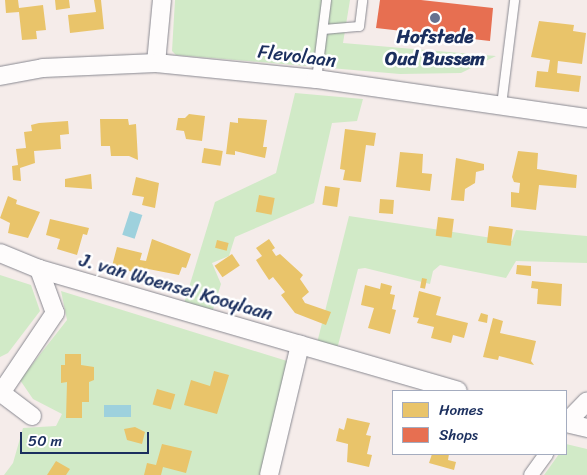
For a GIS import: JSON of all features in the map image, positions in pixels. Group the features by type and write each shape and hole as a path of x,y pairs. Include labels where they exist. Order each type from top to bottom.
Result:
{"street":[{"path":"156,63 162,0"},
{"name":"Flevolaan","path":"0,76 43,68 156,63 316,79 587,118"},
{"name":"J. van Woensel Kooylaan","path":"0,253 39,269 455,390"},
{"path":"32,416 1,393 55,312 39,269"},
{"path":"269,475 300,345"},
{"path":"567,422 587,401"},
{"path":"567,423 587,428"},
{"path":"531,475 545,455"}],"lane":[{"path":"316,79 326,0"},
{"path":"323,29 359,26 362,0"},
{"path":"501,105 514,0"}],"green space":[{"path":"175,0 350,0 343,43 496,56 461,73 400,74 176,55 172,51"},
{"path":"295,93 363,99 357,121 332,123 314,203 235,237 229,256 212,263 221,284 211,316 183,307 215,202 276,173"},
{"path":"349,216 512,241 516,230 587,236 587,263 516,261 506,278 440,265 433,271 430,284 365,268 358,269 336,353 316,347"},
{"path":"0,275 31,285 40,311 8,353 0,357"},
{"path":"61,291 300,365 275,475 4,475 13,463 23,428 56,426 62,414 33,399 20,380 67,320"},
{"path":"567,444 587,449 587,475 544,475 558,455 567,455"}],"water":[{"path":"130,211 142,215 135,239 122,235"},
{"path":"104,405 131,405 131,417 104,417"}],"building: Homes":[{"path":"5,0 18,0 19,8 43,5 46,30 36,31 37,39 22,40 19,12 6,13"},
{"path":"55,0 69,0 70,8 56,10"},
{"path":"94,0 101,0 104,29 70,33 68,15 96,12"},
{"path":"539,21 574,25 573,31 586,33 582,64 558,61 557,73 581,76 579,92 535,87 537,71 548,72 550,60 531,57"},
{"path":"189,114 205,116 202,141 186,139 184,131 176,130 178,118 185,118"},
{"path":"238,118 267,120 263,147 267,147 265,158 235,151 235,155 226,154 230,122 238,123"},
{"path":"100,119 128,119 129,125 136,124 138,160 129,156 111,156 110,146 101,146"},
{"path":"68,121 69,134 60,135 61,149 34,151 35,163 20,168 21,181 13,180 12,166 18,165 16,149 26,148 24,132 32,131 31,125 39,123"},
{"path":"345,129 376,133 374,146 366,145 361,182 343,180 345,170 340,169"},
{"path":"204,148 223,151 220,166 202,163"},
{"path":"518,151 538,153 537,169 577,175 576,188 539,185 536,210 511,207 511,192 519,193 520,183 514,182 512,177"},
{"path":"400,152 423,154 422,173 432,174 430,191 396,187"},
{"path":"456,158 484,164 484,170 476,172 475,183 465,189 464,201 451,200"},
{"path":"91,174 92,189 65,187 65,179"},
{"path":"136,177 159,183 155,208 142,205 144,197 132,195"},
{"path":"325,186 340,188 337,207 322,205"},
{"path":"259,195 275,198 271,215 256,212"},
{"path":"8,196 17,200 16,204 40,212 28,238 8,233 10,223 0,218"},
{"path":"380,199 394,200 393,214 379,213"},
{"path":"438,217 454,219 452,238 436,236"},
{"path":"50,219 89,228 87,235 83,234 77,255 57,249 60,239 46,235"},
{"path":"489,226 513,229 511,246 487,243"},
{"path":"152,239 191,254 186,268 182,267 179,275 138,267 136,273 112,266 117,247 142,253 140,260 146,261"},
{"path":"269,239 275,248 272,250 276,256 280,254 303,275 300,279 309,292 302,298 305,303 331,312 326,325 295,313 281,295 285,292 273,277 269,280 261,268 256,260 262,256 256,248"},
{"path":"217,240 229,243 227,251 215,248"},
{"path":"232,254 240,266 222,277 215,266"},
{"path":"517,265 531,266 531,276 516,274"},
{"path":"422,278 427,279 425,289 420,288"},
{"path":"532,281 562,284 561,306 537,304 538,289 531,288"},
{"path":"381,283 392,286 390,294 395,295 392,309 396,310 390,334 368,328 374,308 361,305 365,285 380,289"},
{"path":"419,291 441,297 436,315 468,323 464,338 453,335 451,343 431,338 434,327 417,323 419,318 413,317"},
{"path":"481,313 488,315 487,323 478,321"},
{"path":"493,318 503,321 500,333 536,341 531,361 534,365 499,356 498,360 483,357"},
{"path":"65,354 81,354 81,365 94,367 94,380 89,382 89,402 82,402 82,418 66,418 67,382 61,383 61,365 65,365"},
{"path":"214,371 229,375 217,414 184,405 191,380 210,386"},
{"path":"157,389 175,394 171,410 153,404"},
{"path":"347,418 370,423 366,435 371,436 367,454 372,455 369,467 347,462 348,444 336,441 339,428 344,430"},
{"path":"135,427 145,432 142,444 127,440 124,429"},
{"path":"162,444 192,451 186,473 163,467 161,475 144,475 147,463 156,465"},
{"path":"432,455 449,455 448,460 456,462 454,470 429,463"},
{"path":"56,461 70,469 66,475 47,475"}],"building: Shops":[{"name":"Hofstede Oud Bussem","path":"380,0 421,0 493,8 490,41 376,28"}],"place":[{"name":"Hofstede Oud Bussem","path":"435,18"}]}
